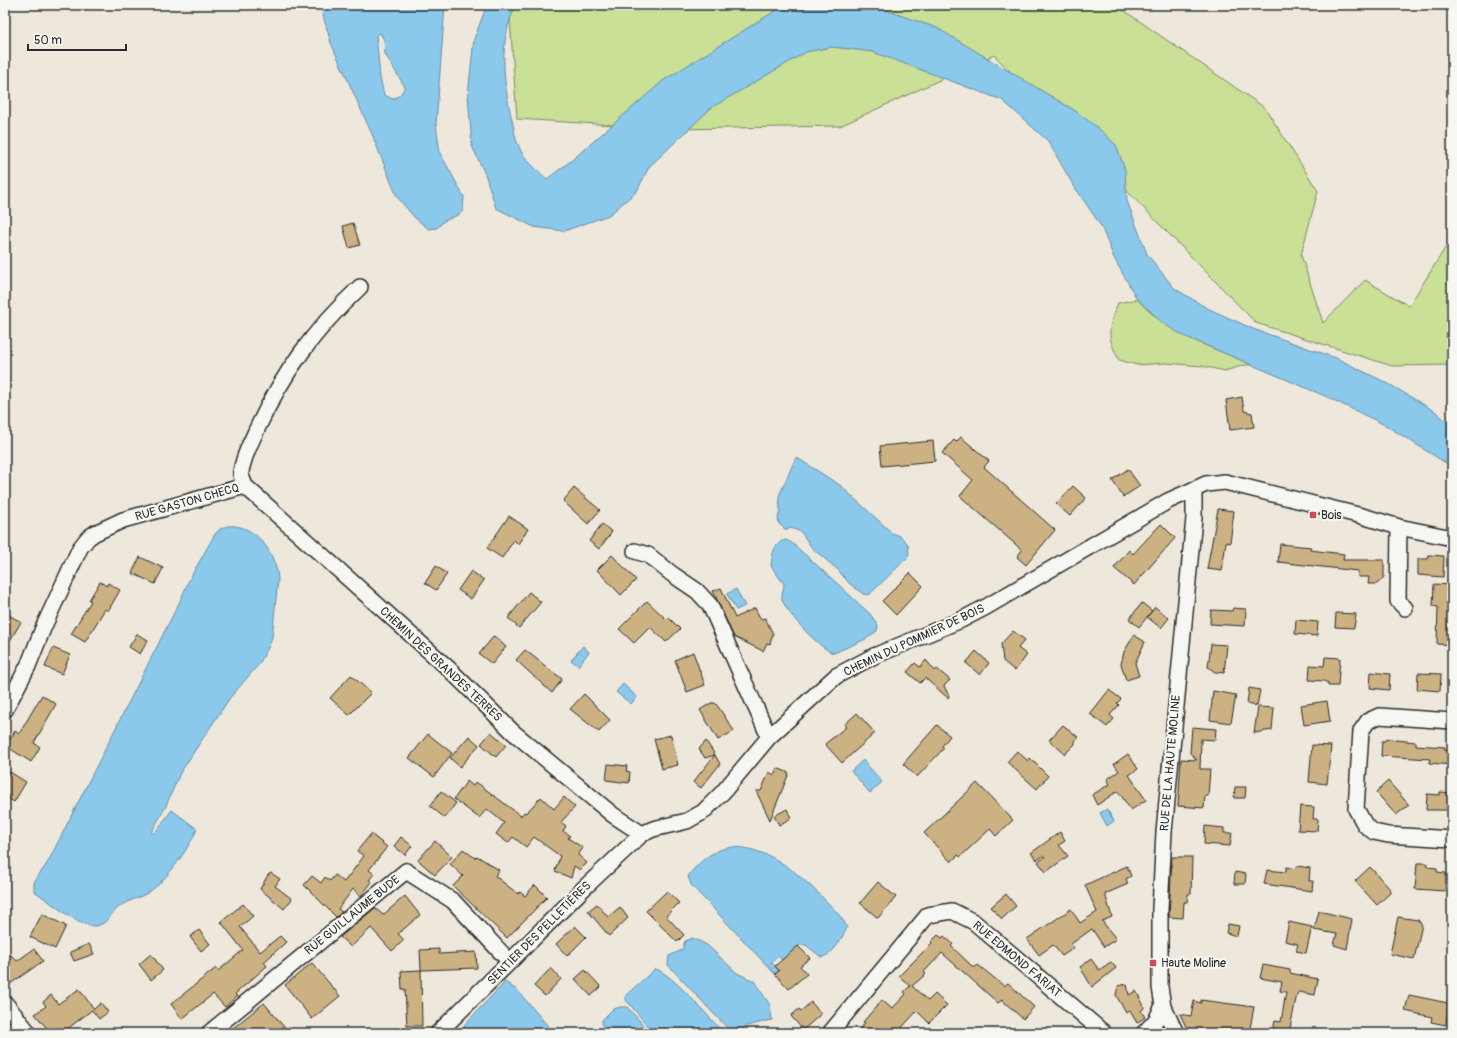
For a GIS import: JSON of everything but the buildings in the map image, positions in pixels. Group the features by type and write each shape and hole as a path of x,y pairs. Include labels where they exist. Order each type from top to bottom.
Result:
{"street":[{"name":"RUE GASTON CHECQ","path":"5,710 28,666 47,619 80,548 88,538 102,528 123,520 245,486 241,473 252,441 273,394 294,360 339,307 360,287"},
{"name":"CHEMIN DU POMMIER DE BOIS","path":"642,834 653,829 687,821 702,812 723,792 769,737 836,676 874,656 961,620 1168,501 1206,484 1225,482 1362,516 1399,527 1452,538"},
{"name":"CHEMIN DES GRANDES TERRES","path":"245,486 448,668 513,732 612,815 642,834"},
{"name":"RUE DE LA HAUTE MOLINE","path":"1173,1031 1163,1006 1160,987 1160,909 1164,832 1194,518 1194,490"},
{"path":"1399,527 1398,601 1405,608"},
{"path":"635,551 648,555 672,574 698,591 710,605 769,737"},
{"path":"1452,721 1379,716 1368,721 1361,731 1356,809 1365,825 1374,832 1388,835 1452,839"},
{"name":"SENTIER DES PELLETIÈRES","path":"438,1033 584,888 642,834"},
{"name":"RUE GUILLAUME BUDE","path":"208,1033 406,871 453,901 510,962"},
{"name":"RUE EDMOND FARIAT","path":"830,1033 928,915 952,911 974,922 1104,1033"},
{"path":"5,1003 25,1028 8,1033"},
{"path":"1144,1033 1156,1020 1163,1006"}],"green space":[{"path":"509,5 1116,5 1265,108 1318,191 1301,255 1323,323 1365,280 1409,306 1452,237 1452,365 1392,366 1256,323 994,55 840,126 678,129 517,119"},
{"path":"1137,299 1163,322 1191,339 1254,365 1245,365 1225,371 1202,366 1166,363 1137,365 1119,360 1110,337 1110,326 1112,319 1118,303"}],"water":[{"path":"320,5 445,5 436,124 440,153 464,197 463,210 460,214 444,221 437,228 429,229 415,218 397,197 372,134 331,43","holes":["380,33 384,40 385,54 405,87 400,95 393,99 384,95 380,77 376,35"]},
{"path":"487,5 516,5 510,19 504,47 506,91 516,137 521,151 531,164 547,179 572,160 664,80 783,6 871,5 937,28 1074,110 1098,128 1116,145 1125,170 1127,201 1147,254 1174,288 1205,307 1253,329 1336,358 1389,384 1436,412 1452,426 1452,467 1387,426 1325,396 1184,336 1164,324 1137,299 1114,258 1101,226 1072,183 1048,141 1002,100 873,52 832,47 806,52 711,108 649,167 637,191 609,215 564,231 534,227 496,208 485,174 472,146 468,95 474,39"},
{"path":"796,457 841,486 892,533 900,536 908,544 909,556 869,595 863,594 850,584 837,569 812,548 801,532 791,528 786,530 779,524 779,496"},
{"path":"227,526 237,526 246,529 255,535 268,550 273,559 278,579 272,637 269,646 259,664 229,699 180,773 165,808 151,833 153,834 156,831 172,810 197,829 189,845 170,872 156,887 142,896 119,907 102,924 95,926 88,925 72,918 34,891 34,882 48,862 180,601 189,580 215,534 220,529"},
{"path":"786,540 792,543 870,614 878,625 877,631 866,639 834,653 821,646 805,630 785,605 782,599 784,584 771,566 773,553 776,546 782,541"},
{"path":"736,589 745,606 736,610 727,594"},
{"path":"583,646 589,652 578,666 571,660"},
{"path":"623,684 637,697 631,704 616,692"},
{"path":"863,760 882,782 870,793 851,771"},
{"path":"1107,809 1114,821 1107,826 1100,813"},
{"path":"734,847 761,853 785,865 806,882 843,920 847,928 839,942 829,954 821,957 806,945 800,945 782,960 778,956 771,962 779,971 775,974 691,885 688,876 697,865 708,856 720,850"},
{"path":"693,938 707,945 737,973 754,981 770,1005 772,1020 746,1026 738,1033 732,1033 668,965 669,956 682,950 685,941"},
{"path":"655,969 662,972 680,987 724,1033 654,1033 626,1000 626,995"},
{"path":"505,982 517,990 554,1033 463,1033 465,1024"},
{"path":"627,1007 651,1033 607,1033 602,1026 602,1020 613,1009"}],"place":[{"name":"Bois","path":"1313,515"},
{"name":"Haute Moline","path":"1153,963"}]}
